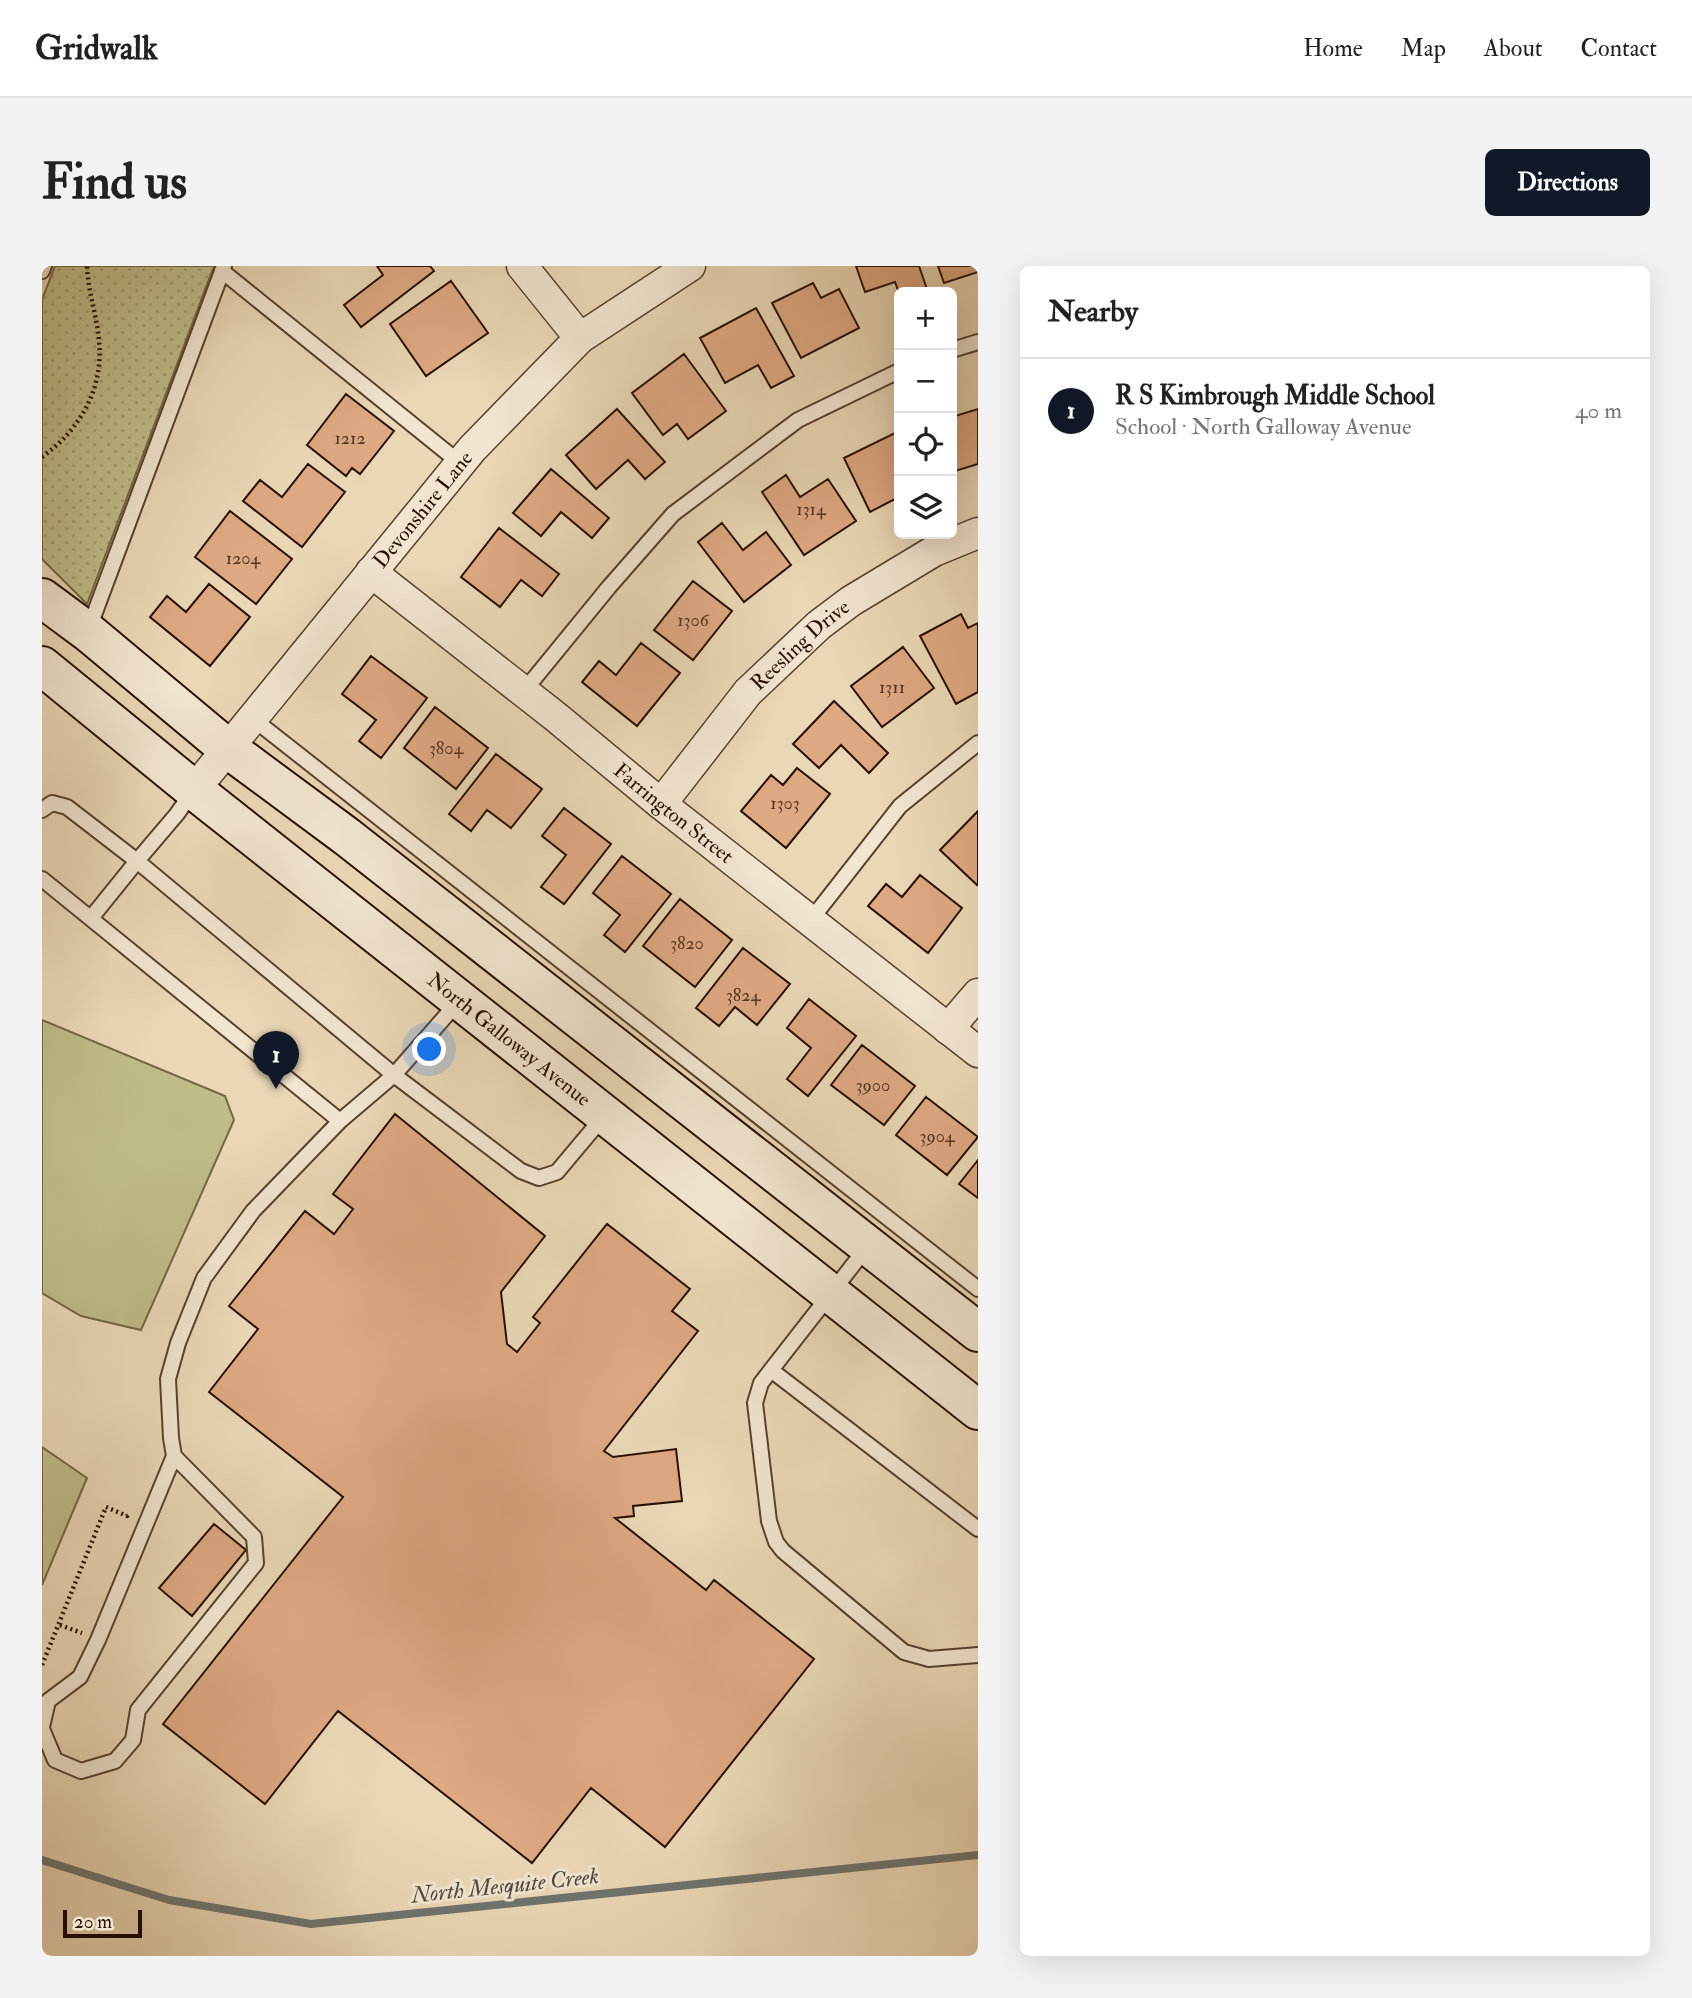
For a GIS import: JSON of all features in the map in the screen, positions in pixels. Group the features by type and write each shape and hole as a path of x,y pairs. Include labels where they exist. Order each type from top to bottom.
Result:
{"main road":[{"path":"42,598 88,632 227,748 346,836 978,1332"},
{"name":"North Galloway Avenue","path":"42,666 194,790 978,1410"},
{"path":"460,1000 499,956"}],"street":[{"path":"522,266 580,338"},
{"name":"Devonshire Lane","path":"194,790 472,449 580,338 690,266"},
{"name":"Reesling Drive","path":"661,804 748,692 819,625 851,601 934,551 978,533"},
{"name":"Farrington Street","path":"371,572 978,1052"},
{"path":"948,1030 978,994"}],"lane":[{"path":"88,632 223,269 460,463"},
{"path":"957,348 978,342"},
{"path":"524,691 673,514 798,420 894,373"},
{"path":"252,718 978,1289"},
{"path":"810,921 900,806 978,743"},
{"path":"90,918 194,790"},
{"path":"42,810 52,803 67,807 137,861 394,1075 521,1171 539,1178 557,1172 605,1115"},
{"path":"42,879 340,1121"},
{"path":"174,1456 254,1537 256,1563 138,1710 133,1740 115,1761 81,1771 55,1760 42,1728 48,1701 80,1677 174,1456 168,1379 178,1343 204,1278 253,1211 340,1121 394,1075 460,1000"},
{"path":"868,1245 761,1383 755,1403 769,1521 776,1542 783,1551 904,1651 929,1659 978,1655"},
{"path":"771,1370 978,1530"}],"path":[{"path":"42,457 72,429 87,409 101,363 87,266"},
{"path":"42,1665 106,1507"}],"shaded area":[{"path":"55,266 214,266 87,604 42,559 42,300"},
{"path":"42,1020 225,1096 234,1120 141,1330 81,1316 42,1293"},
{"path":"42,1447 87,1478 42,1585"}],"building":[{"path":"377,266 430,266 434,271 361,327 344,305 383,275"},
{"path":"856,266 919,266 926,287 897,287 895,282 865,292"},
{"path":"938,266 978,266 978,272 944,283"},
{"path":"451,281 488,333 426,376 390,324"},
{"path":"813,283 821,298 839,289 859,328 801,358 772,303"},
{"path":"756,308 794,376 771,388 758,365 725,383 700,338"},
{"path":"684,354 726,411 688,439 677,424 663,435 632,393"},
{"path":"346,394 394,431 360,474 352,468 346,476 307,445"},
{"path":"617,409 665,462 645,479 628,460 596,489 566,455"},
{"path":"978,409 978,464 957,470 957,415"},
{"path":"894,433 894,500 870,512 844,458"},
{"path":"308,464 345,492 302,547 243,501 260,480 282,497"},
{"path":"551,469 609,518 592,538 561,512 541,536 513,513"},
{"path":"786,475 800,497 828,479 856,521 804,555 762,492"},
{"path":"230,511 292,559 256,604 195,557"},
{"path":"722,523 743,550 766,532 791,565 744,602 698,542"},
{"path":"499,528 559,574 542,596 521,580 500,607 461,577"},
{"path":"693,581 732,611 693,660 654,630"},
{"path":"209,584 250,617 210,666 150,617 167,596 186,612"},
{"path":"961,614 968,628 978,623 978,692 956,704 920,636"},
{"path":"641,643 680,673 637,726 582,682 599,661 616,675"},
{"path":"903,647 934,688 882,727 851,686"},
{"path":"371,656 427,698 381,758 359,741 376,720 342,694"},
{"path":"834,701 888,753 869,773 841,745 819,768 793,744"},
{"path":"435,707 488,748 456,789 404,748"},
{"path":"496,754 542,789 511,828 487,810 471,831 449,814"},
{"path":"797,768 830,794 786,848 741,811 771,775 783,785"},
{"path":"564,808 611,844 564,904 541,887 566,855 542,836"},
{"path":"978,811 978,883 977,885 940,850"},
{"path":"622,856 671,894 625,952 604,935 620,915 593,893"},
{"path":"920,875 962,908 928,953 868,906 886,884 902,897"},
{"path":"680,899 732,940 695,987 643,946"},
{"path":"743,948 790,984 757,1025 735,1007 719,1026 696,1008"},
{"path":"809,999 856,1036 808,1096 787,1079 811,1048 787,1028"},
{"path":"862,1045 915,1086 884,1125 831,1085"},
{"path":"926,1097 978,1137 947,1175 896,1135"},
{"path":"395,1114 545,1236 501,1292 507,1344 517,1352 540,1323 533,1317 607,1224 690,1289 672,1311 698,1331 604,1451 613,1457 676,1449 682,1501 633,1506 634,1516 615,1518 706,1590 714,1580 814,1659 665,1847 591,1788 532,1863 338,1711 265,1804 163,1724 343,1497 209,1392 258,1329 229,1306 305,1211 334,1234 353,1209 333,1194"},
{"path":"978,1160 978,1198 959,1184"},
{"path":"214,1524 246,1550 192,1616 159,1588"}],"waterway":[{"name":"North Mesquite Creek","path":"42,1860 169,1900 311,1924 978,1855"}],"place":[{"name":"R S Kimbrough Middle School","path":"276,1089"}]}
